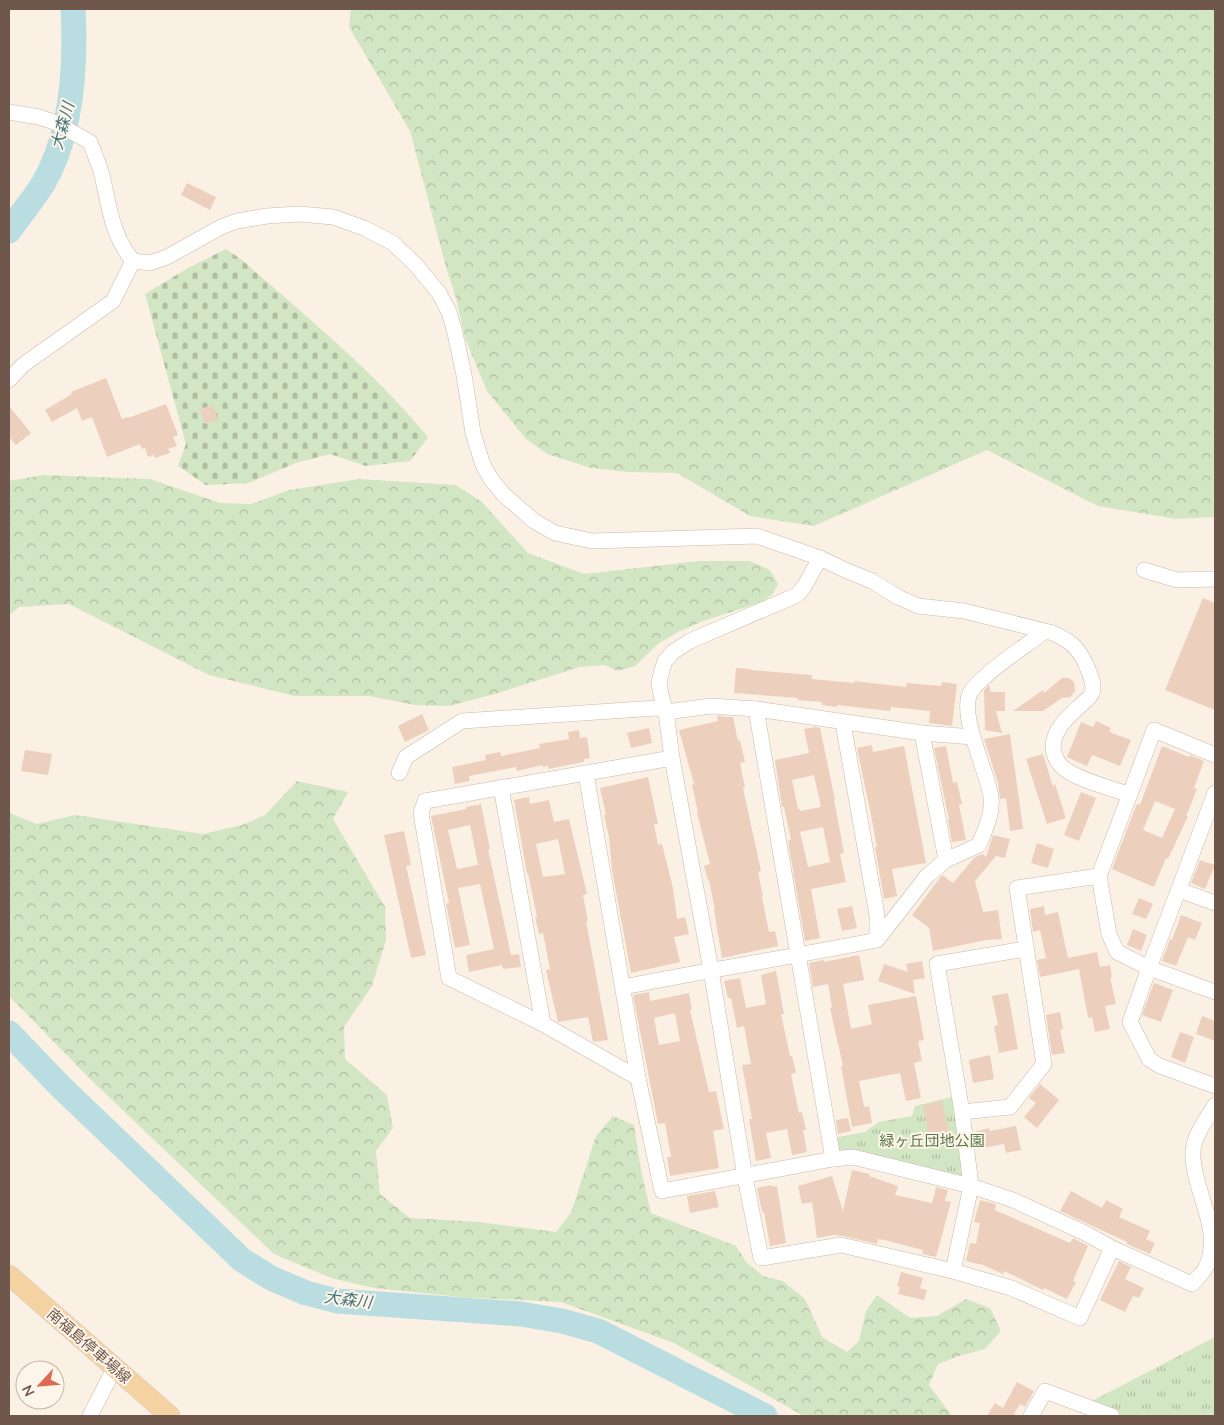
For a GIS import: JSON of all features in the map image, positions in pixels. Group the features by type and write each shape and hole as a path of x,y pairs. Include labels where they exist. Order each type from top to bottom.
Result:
{"main road":[{"name":"南福島停車場線","path":"9,1275 114,1369 170,1416"}],"street":[{"path":"9,112 39,117 54,122 90,142 101,172 116,236 133,261 150,262 166,257 221,227 238,221 267,216 299,214 333,218 364,228 393,243 415,264 439,293 449,312 464,375 473,433 483,465 491,480 502,494 534,521 555,533 592,541 757,536 820,558 872,582 898,598 918,606 964,611 1053,633 1074,644 1084,659 1093,685 1092,693 1058,730 1053,745 1054,754 1058,762 1067,770 1080,777 1130,795"},
{"path":"9,380 23,365 113,301 133,261"},
{"path":"820,558 804,587 797,595 690,641 673,652 665,661 660,683 660,695 666,712 672,758 761,1258 842,1246 952,1271 1011,1288 1080,1318 1112,1248"},
{"path":"1144,570 1177,580 1215,579"},
{"path":"623,987 799,956 877,940 927,876 946,860 979,845 991,814 991,796 973,737 968,711 971,691 989,674 1044,632"},
{"path":"399,773 406,757 462,721 657,708 666,712 711,706 756,709 843,723 973,737"},
{"path":"756,709 834,1159"},
{"path":"843,723 877,915 877,940"},
{"path":"1215,755 1154,730 1099,876 1109,934 1117,952 1149,968 1215,992"},
{"path":"922,733 946,860"},
{"path":"638,1078 542,1024 449,978 421,813 425,801 672,758"},
{"path":"586,774 638,1078 662,1191 834,1159 853,1158 971,1186 1013,1200 1192,1284 1205,1269 1213,1246 1211,1221 1193,1157 1198,1133 1215,1105"},
{"path":"501,787 542,1024"},
{"path":"1215,793 1211,816 1179,890 1130,1022 1149,1059 1160,1066 1215,1086"},
{"path":"962,1112 1010,1107 1044,1064 1017,888 1099,876"},
{"path":"1179,890 1215,904"},
{"path":"952,1271 971,1186 962,1112 937,964 1025,949"},
{"path":"90,1416 114,1369"},
{"path":"1031,1416 1045,1391 1112,1416"}],"green space":[{"path":"351,9 1215,9 1215,517 1177,519 1098,506 987,450 814,526 750,516 677,473 628,472 591,468 547,454 526,439 487,391 465,338 456,298 410,131 349,27"},
{"path":"226,249 242,260 362,367 385,389 428,437 410,461 366,466 330,454 296,463 249,483 206,485 178,466 186,444 145,294 188,268"},
{"path":"43,475 150,479 220,503 251,504 289,490 359,479 456,485 482,502 528,553 584,574 700,561 750,561 770,570 778,584 773,594 759,603 703,621 678,632 658,644 635,666 618,671 604,665 580,667 495,694 449,706 415,705 369,696 295,696 209,675 69,604 19,607 9,615 9,481"},
{"path":"297,781 348,792 333,819 385,907 386,940 372,986 344,1027 345,1059 387,1095 393,1128 376,1151 380,1194 410,1218 478,1222 556,1232 571,1213 596,1136 613,1116 634,1125 641,1170 651,1213 736,1246 746,1262 763,1276 783,1281 805,1299 822,1337 847,1352 859,1341 866,1311 877,1295 910,1318 937,1316 966,1299 990,1308 1001,1331 985,1349 938,1364 929,1385 952,1416 804,1416 674,1343 561,1302 461,1297 374,1288 331,1278 274,1254 90,1079 9,996 9,810 12,814 37,824 75,815 203,834 242,825 265,815"},
{"name":"緑ヶ丘団地公園","path":"956,1096 967,1181 836,1155 833,1138 865,1132 879,1122 912,1116 915,1106"},
{"path":"1215,1337 1215,1416 1124,1416 1088,1403"}],"building":[{"path":"187,183 216,197 210,210 181,195"},
{"path":"106,378 122,419 166,404 178,435 173,437 177,446 168,449 170,453 155,458 154,455 148,457 145,448 142,449 140,444 107,457 92,417 82,421 77,408 52,422 45,410 72,394 71,392"},
{"path":"213,405 218,420 205,424 200,409"},
{"path":"9,406 31,433 16,445 9,437"},
{"path":"1203,598 1215,603 1215,710 1165,690"},
{"path":"736,668 812,675 812,679 854,683 854,681 906,687 907,683 941,686 942,682 957,684 952,726 929,723 930,711 891,707 890,711 837,705 837,707 822,705 822,702 798,700 798,698 734,693"},
{"path":"1062,678 1069,678 1074,682 1075,691 1070,697 1062,698 1043,711 1013,711 1043,690 1044,693"},
{"path":"989,685 991,692 1005,692 1005,711 996,711 1002,733 985,730 984,690"},
{"path":"422,714 429,730 405,742 398,726"},
{"path":"717,716 733,717 738,741 740,740 745,762 740,763 745,788 743,788 761,871 758,872 762,897 769,932 775,931 778,946 722,958 715,910 704,866 710,864 697,813 692,785 694,784 679,730 718,721"},
{"path":"1096,721 1111,728 1109,732 1131,740 1120,766 1092,755 1087,766 1067,757 1081,722 1093,727"},
{"path":"649,728 652,743 631,748 627,733"},
{"path":"820,728 844,853 840,854 846,882 811,889 820,938 805,941 788,841 791,840 784,807 782,807 775,760 809,753 804,729","holes":["814,775 821,807 800,811 792,780","823,827 830,862 808,867 800,832"]},
{"path":"579,730 580,738 587,737 590,758 584,759 584,762 548,769 548,766 542,767 542,765 517,771 516,767 469,776 470,781 455,784 452,767 486,760 485,755 500,752 501,756 540,748 539,744 569,739 568,732"},
{"path":"1010,734 1023,829 1010,831 1006,798 1000,799 998,783 984,739"},
{"path":"872,745 873,752 904,746 926,863 892,869 897,896 884,899 875,847 877,847 857,748"},
{"path":"946,746 953,783 957,782 962,804 959,805 966,840 952,842 934,748"},
{"path":"1162,746 1204,761 1194,788 1197,789 1186,816 1188,816 1168,859 1166,858 1154,887 1112,869 1137,804 1140,805","holes":["1155,801 1175,809 1162,838 1143,830"]},
{"path":"25,750 52,754 48,775 21,771"},
{"path":"1043,754 1053,787 1055,784 1066,818 1047,824 1026,759"},
{"path":"648,777 658,824 654,824 658,845 662,844 673,888 677,919 685,917 689,934 674,937 680,962 631,973 612,870 609,837 604,815 606,815 600,788"},
{"path":"1081,792 1096,798 1079,841 1064,835"},
{"path":"529,797 530,804 549,800 554,822 569,819 587,894 583,895 588,921 586,921 608,1040 593,1042 588,1017 558,1022 546,970 550,969 543,933 539,934 535,917 537,917 527,874 514,800","holes":["558,839 565,874 543,877 536,844"]},
{"path":"481,804 490,849 488,849 511,955 519,954 521,967 503,969 502,965 469,972 466,955 494,949 480,884 458,888 470,945 455,948 446,904 449,903 431,816 466,809 466,807","holes":["470,825 478,865 457,869 448,830"]},
{"path":"404,831 411,865 406,866 426,955 411,958 384,835"},
{"path":"993,835 1010,839 1005,858 996,856 975,881 983,912 998,910 1002,939 986,940 933,951 929,928 912,915 942,875 953,883 975,857 983,854 986,857"},
{"path":"1037,843 1054,849 1048,868 1031,863"},
{"path":"1200,860 1215,865 1205,889 1191,883"},
{"path":"1139,898 1153,904 1146,919 1132,914"},
{"path":"852,906 857,928 842,931 837,909"},
{"path":"1044,906 1045,915 1058,912 1068,958 1097,952 1100,967 1110,965 1112,977 1110,977 1116,1004 1105,1006 1110,1029 1095,1032 1092,1017 1088,1018 1079,969 1040,977 1037,960 1046,958 1040,930 1033,932 1030,909"},
{"path":"1181,915 1202,923 1195,940 1188,937 1176,966 1162,961"},
{"path":"1133,929 1147,935 1141,951 1127,945"},
{"path":"859,955 864,980 843,984 851,1029 872,1024 868,1005 916,996 924,1040 918,1041 922,1061 914,1063 921,1098 906,1101 900,1073 859,1081 864,1107 869,1106 872,1123 852,1127 841,1066 843,1066 830,1008 832,1007 828,984 813,987 809,963"},
{"path":"922,961 925,978 913,980 915,994 878,981 884,964 908,972 906,964"},
{"path":"776,971 784,1014 781,1014 790,1056 792,1056 796,1073 791,1074 799,1113 802,1112 806,1130 803,1130 807,1152 792,1155 787,1129 766,1133 771,1158 756,1161 749,1119 752,1119 742,1065 751,1064 744,1026 737,1028 731,998 728,998 724,981 740,978 746,1008 766,1004 761,975"},
{"path":"1154,983 1173,990 1161,1022 1142,1015"},
{"path":"649,992 650,1001 689,993 692,1010 690,1010 709,1092 716,1091 724,1129 713,1131 719,1168 670,1176 667,1157 671,1157 665,1123 658,1124 633,995","holes":["675,1013 680,1041 659,1045 654,1018"]},
{"path":"1008,993 1018,1049 999,1053 994,1026 998,1025 992,996"},
{"path":"1060,1012 1063,1029 1060,1030 1065,1053 1052,1055 1046,1015"},
{"path":"1202,1016 1215,1021 1215,1041 1196,1034"},
{"path":"1180,1032 1194,1037 1185,1063 1171,1057"},
{"path":"990,1055 994,1079 973,1083 969,1060"},
{"path":"1040,1084 1059,1100 1037,1128 1024,1117 1036,1103 1029,1098"},
{"path":"942,1101 950,1137 930,1141 923,1105"},
{"path":"848,1118 851,1131 838,1134 836,1120"},
{"path":"1016,1126 1021,1150 1006,1153 1004,1144 978,1149 974,1132 989,1128 990,1131"},
{"path":"852,1170 870,1174 869,1176 898,1186 895,1195 932,1203 936,1187 948,1190 945,1201 951,1202 936,1257 922,1254 923,1250 878,1239 877,1244 834,1235 817,1238 812,1202 802,1204 798,1186 832,1176 843,1211"},
{"path":"772,1185 773,1187 777,1186 786,1243 770,1246 764,1212 762,1212 757,1188"},
{"path":"715,1191 719,1207 690,1213 687,1196"},
{"path":"1071,1191 1102,1208 1106,1200 1123,1209 1119,1217 1150,1231 1146,1239 1155,1243 1150,1254 1060,1211"},
{"path":"980,1200 996,1204 995,1210 1070,1243 1073,1238 1088,1246 1073,1281 1076,1282 1067,1299 1044,1288 1043,1290 1004,1271 1003,1274 983,1265 966,1261 970,1243 976,1244 980,1223 974,1222"},
{"path":"1119,1261 1131,1267 1125,1279 1144,1288 1139,1298 1133,1296 1125,1312 1100,1300"},
{"path":"901,1272 923,1278 920,1288 927,1290 924,1300 898,1294 900,1287 897,1286"},
{"path":"1017,1382 1034,1391 1025,1407 1020,1404 1014,1414 1017,1416 987,1416 995,1403 1003,1408"}],"waterway":[{"name":"大森川","path":"9,231 43,184 61,143 73,76 73,9"},
{"name":"大森川","path":"9,1033 61,1087 242,1260 271,1278 306,1293 337,1301 521,1314 562,1321 598,1331 765,1416"}]}
